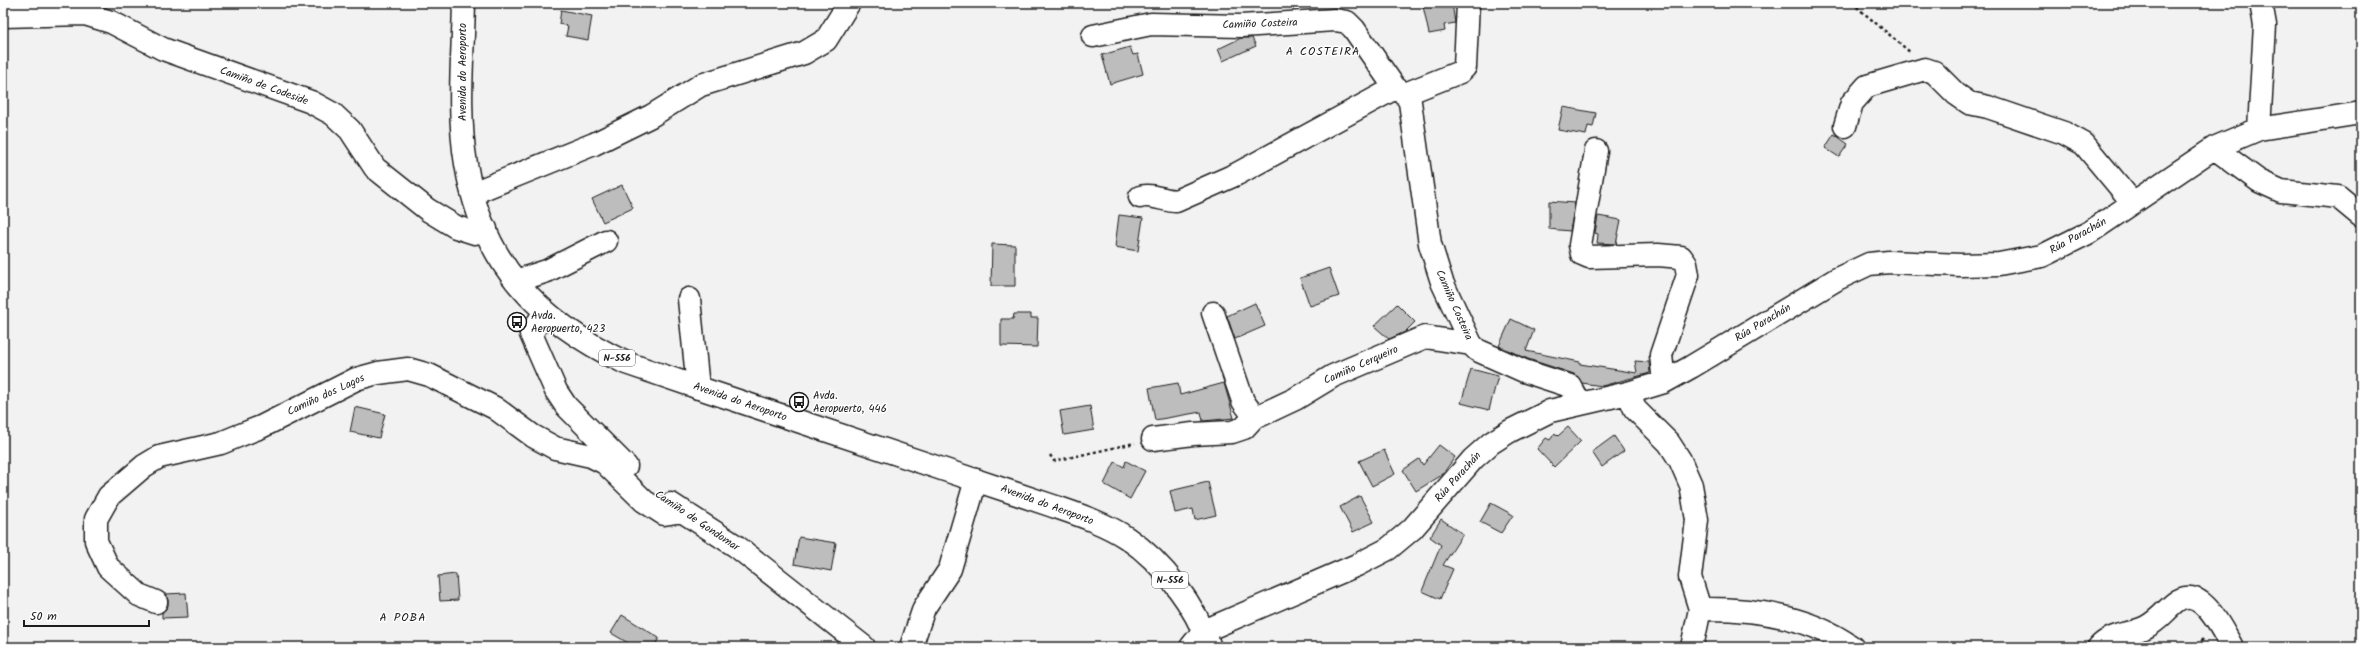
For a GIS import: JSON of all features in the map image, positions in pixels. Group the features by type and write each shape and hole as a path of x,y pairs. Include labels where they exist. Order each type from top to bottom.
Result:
{"street":[{"name":"Avenida do Aeroporto","path":"464,3 461,102 466,164 473,193 496,251 516,281 544,313 579,338 601,351 626,362 698,388 1079,515 1126,537 1156,564 1182,595 1201,642"},
{"path":"473,193 594,144 651,116 701,85 804,53 826,40 849,3"},
{"path":"1140,197 1145,195 1166,201 1176,201 1237,174 1400,91 1460,72 1465,67 1468,3"},
{"path":"2258,129 2265,25 2261,3"},
{"name":"Camiño de Codeside","path":"3,16 85,14 110,22 162,49 311,102 333,114 350,130 375,168 428,210 456,227 475,233 486,229"},
{"name":"Camiño Costeira","path":"1093,36 1151,24 1241,26 1336,20 1347,22 1410,102 1430,244 1442,282 1471,344 1477,350 1524,371 1570,386 1579,403"},
{"path":"1845,126 1852,103 1867,86 1925,69 1934,72 1956,94 1968,103 1988,107 2064,133 2084,144 2133,203"},
{"name":"Rúa Parachán","path":"1201,642 1388,549 1412,529 1472,459 1491,443 1550,411 1579,403 1628,393 1664,382 1837,279 1869,264 1889,262 1961,265 1999,264 2042,256 2090,232 2214,148 2258,129 2361,113"},
{"path":"2214,148 2259,181 2281,191 2338,197 2361,216"},
{"path":"1596,151 1580,245 1582,254 1589,257 1658,255 1681,257 1686,264 1688,275 1661,355 1664,382"},
{"path":"516,281 547,270 606,241"},
{"path":"689,299 698,388"},
{"name":"Camiño de Gondomar","path":"544,313 531,334 556,391 566,406 656,495 736,546 864,647"},
{"path":"1213,313 1243,401 1250,411 1256,415"},
{"name":"Camiño Cerqueiro","path":"1153,439 1193,434 1232,432 1244,428 1256,415 1261,415 1295,399 1333,376 1425,337 1471,344"},
{"name":"Camiño dos Lagos","path":"156,602 139,595 108,567 96,541 96,519 109,496 144,466 159,457 221,443 261,427 356,380 378,373 408,369 429,374 495,408 533,436 556,448 591,456 605,463 644,501 664,514 683,511"},
{"path":"1628,393 1636,409 1669,443 1680,460 1691,485 1697,520 1690,578 1700,609 1692,647"},
{"path":"911,647 924,608 950,568 976,480"},
{"path":"2099,647 2114,636 2141,630 2154,623 2176,602 2187,597 2197,600 2209,609 2232,647"},
{"path":"1700,609 1729,608 1777,615 1834,634 1852,647"}],"path":[{"path":"1852,3 1915,57 1925,69"},
{"path":"1050,455 1054,461 1072,459 1153,439"}],"building":[{"path":"1438,3 1452,3 1455,23 1444,25 1445,31 1429,34 1423,6"},
{"path":"561,10 592,16 588,40 566,36 568,26 559,24"},
{"path":"1241,38 1252,38 1256,46 1223,61 1218,49"},
{"path":"1130,47 1133,55 1138,54 1143,74 1110,84 1102,55"},
{"path":"1563,107 1596,113 1593,127 1588,126 1586,135 1558,130"},
{"path":"1834,134 1848,144 1839,157 1825,148"},
{"path":"622,185 633,208 603,222 592,199"},
{"path":"1549,201 1575,203 1570,231 1549,229"},
{"path":"1119,215 1143,218 1138,251 1115,247"},
{"path":"1598,216 1621,220 1616,244 1597,243 1598,234 1595,233"},
{"path":"992,244 1015,245 1015,286 991,286"},
{"path":"1329,268 1339,296 1310,306 1300,278"},
{"path":"1255,303 1265,326 1235,339 1227,316"},
{"path":"1397,304 1415,322 1405,332 1389,339 1374,326"},
{"path":"1014,314 1031,314 1031,318 1038,318 1037,347 1001,346 1001,319 1013,319"},
{"path":"1511,319 1534,330 1526,351 1580,362 1580,364 1637,373 1635,361 1649,362 1650,373 1602,386 1582,383 1574,374 1528,359 1499,346"},
{"path":"1471,369 1498,376 1489,410 1461,403"},
{"path":"1178,383 1180,395 1224,383 1234,418 1203,421 1201,412 1155,420 1149,388"},
{"path":"1090,406 1094,430 1064,435 1060,411"},
{"path":"355,407 385,414 379,438 350,432"},
{"path":"1568,427 1581,441 1554,467 1537,449 1546,438 1550,440 1555,433 1558,436"},
{"path":"1614,436 1624,451 1602,467 1592,452"},
{"path":"1439,445 1455,457 1442,475 1416,491 1403,470 1419,459 1423,465"},
{"path":"1384,450 1395,474 1372,486 1359,461"},
{"path":"1126,461 1145,471 1130,499 1104,484 1115,462 1124,467"},
{"path":"1208,482 1216,515 1195,520 1193,509 1175,513 1170,491"},
{"path":"1360,496 1374,522 1353,532 1340,507"},
{"path":"1491,503 1513,515 1501,533 1480,522"},
{"path":"1441,519 1463,534 1443,565 1453,569 1440,599 1422,591 1441,545 1430,537"},
{"path":"799,537 836,543 831,571 794,564"},
{"path":"456,574 458,600 440,601 438,576"},
{"path":"186,593 188,617 162,618 162,613 168,606 168,600 165,594"},
{"path":"622,615 659,638 654,647 635,647 611,633"}],"place":[{"name":"Avda. Aeropuerto, 423","path":"517,322"},
{"name":"Avda. Aeropuerto, 446","path":"799,402"}],"district":[{"name":"A COSTEIRA","path":"1323,51"},
{"name":"A POBA","path":"403,617"}]}
